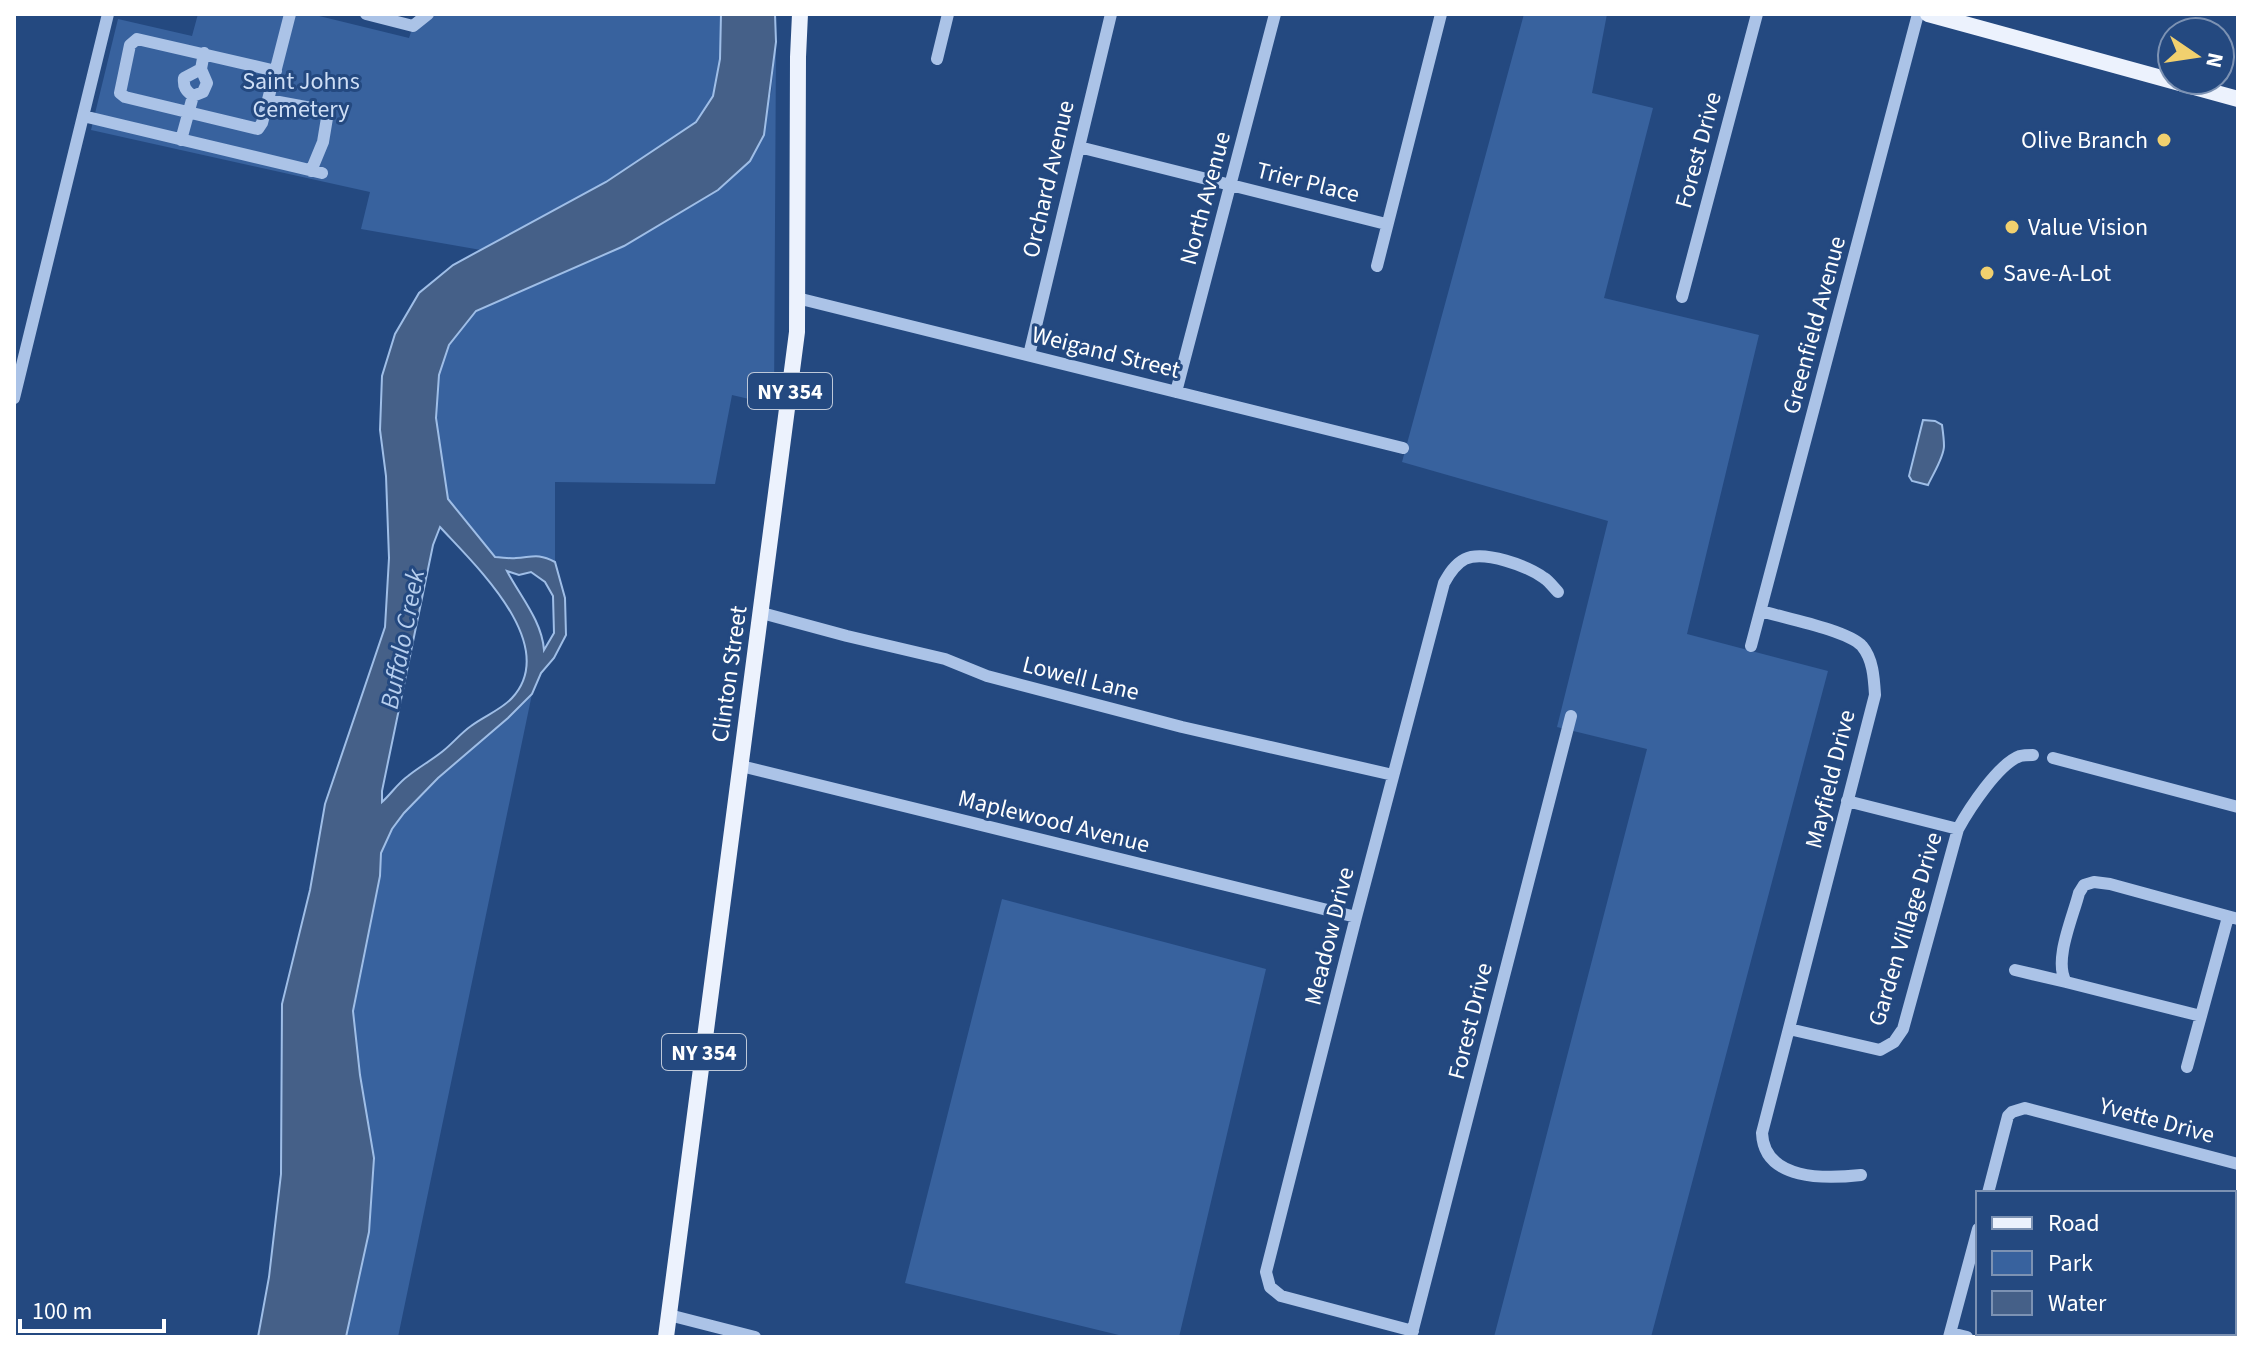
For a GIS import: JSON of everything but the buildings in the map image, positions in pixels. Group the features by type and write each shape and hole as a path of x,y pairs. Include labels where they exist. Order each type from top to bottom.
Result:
{"main road":[{"name":"Clinton Street","path":"666,1337 797,332 800,14"},
{"path":"1928,14 2237,96"}],"street":[{"path":"14,398 108,14"},
{"path":"276,71 142,38 130,45 120,93 125,97 258,129 262,123 276,71 290,14"},
{"path":"366,14 413,26 428,14"},
{"path":"937,59 948,14"},
{"name":"Orchard Avenue","path":"1029,355 1111,14"},
{"name":"North Avenue","path":"1176,392 1275,14"},
{"path":"1377,266 1441,14"},
{"name":"Forest Drive","path":"1682,297 1757,14"},
{"name":"Greenfield Avenue","path":"1751,646 1918,14"},
{"path":"193,96 203,92 207,83 201,69 204,53"},
{"path":"193,96 187,92 184,78 201,69"},
{"path":"181,140 193,96"},
{"path":"83,116 316,172 327,118 322,110 268,100"},
{"name":"Trier Place","path":"1079,147 1386,224"},
{"name":"Weigand Street","path":"797,298 1403,448"},
{"name":"Meadow Drive","path":"1412,1334 1281,1296 1270,1287 1266,1272 1444,583 1452,569 1466,558 1487,557 1517,563 1545,578 1558,592"},
{"name":"Mayfield Drive","path":"1761,611 1848,637 1861,645 1874,676 1875,695 1762,1133 1765,1152 1783,1168 1832,1179 1861,1175"},
{"name":"Lowell Lane","path":"762,613 945,659 987,676 1182,727 1393,775"},
{"name":"Forest Drive","path":"1412,1334 1571,716"},
{"name":"Garden Village Drive","path":"1789,1029 1880,1050 1898,1038 1958,829 1971,803 1989,782 2011,762 2033,755"},
{"path":"2053,758 2238,807"},
{"name":"Maplewood Avenue","path":"741,766 1356,917"},
{"path":"1847,801 1958,829"},
{"path":"2066,982 2060,961 2084,885 2094,882 2110,884 2233,918 2187,1067"},
{"path":"2015,970 2201,1016"},
{"name":"Yvette Drive","path":"1989,1191 2008,1116 2025,1108 2238,1164"},
{"path":"1967,1337 1950,1335 1976,1237"},
{"path":"669,1315 755,1337"}],"green space":[{"name":"Saint Johns Cemetery","path":"198,14 311,14 409,38 413,26 427,14 721,14 720,59 713,96 696,122 606,182 481,250 361,229 370,192 91,130 118,19 192,36"},
{"path":"1524,14 1607,14 1592,93 1653,108 1604,298 1759,335 1687,634 1828,671 1651,1337 1494,1337 1647,749 1557,727 1608,521 1402,462"},
{"path":"776,42 774,405 732,395 715,484 555,482 555,562 531,556 495,557 448,499 436,418 439,375 449,345 476,311 624,246 718,190 771,94"},
{"path":"532,694 398,1337 346,1337 369,1232 353,1011 380,876 381,853 392,829 404,813 438,778"},
{"path":"1002,899 1266,969 1179,1337 1127,1337 905,1283"}],"water":[{"name":"Buffalo Creek","path":"721,14 775,14 776,42 764,135 750,161 718,190 624,246 476,311 449,345 439,375 436,418 448,499 495,557 531,556 555,562 565,598 566,635 554,658 541,673 532,694 438,778 404,813 392,829 381,853 380,876 353,1011 374,1158 369,1232 346,1337 258,1337 269,1277 281,1174 282,1004 310,890 325,804 385,627 389,558 386,476 380,430 382,376 395,334 419,293 453,265 606,182 696,122 713,96 720,59","holes":["440,527 473,562 508,607 520,631 526,654 524,677 508,702 467,729 404,779 382,802 433,545","507,571 519,575 531,572 545,582 553,596 554,633 544,650 535,619"]},
{"path":"1923,420 1942,425 1944,438 1942,455 1928,485 1912,481 1909,476"}],"place":[{"name":"Olive Branch","path":"2164,140"},
{"name":"Value Vision","path":"2012,227"},
{"name":"Save-A-Lot","path":"1987,273"}]}
